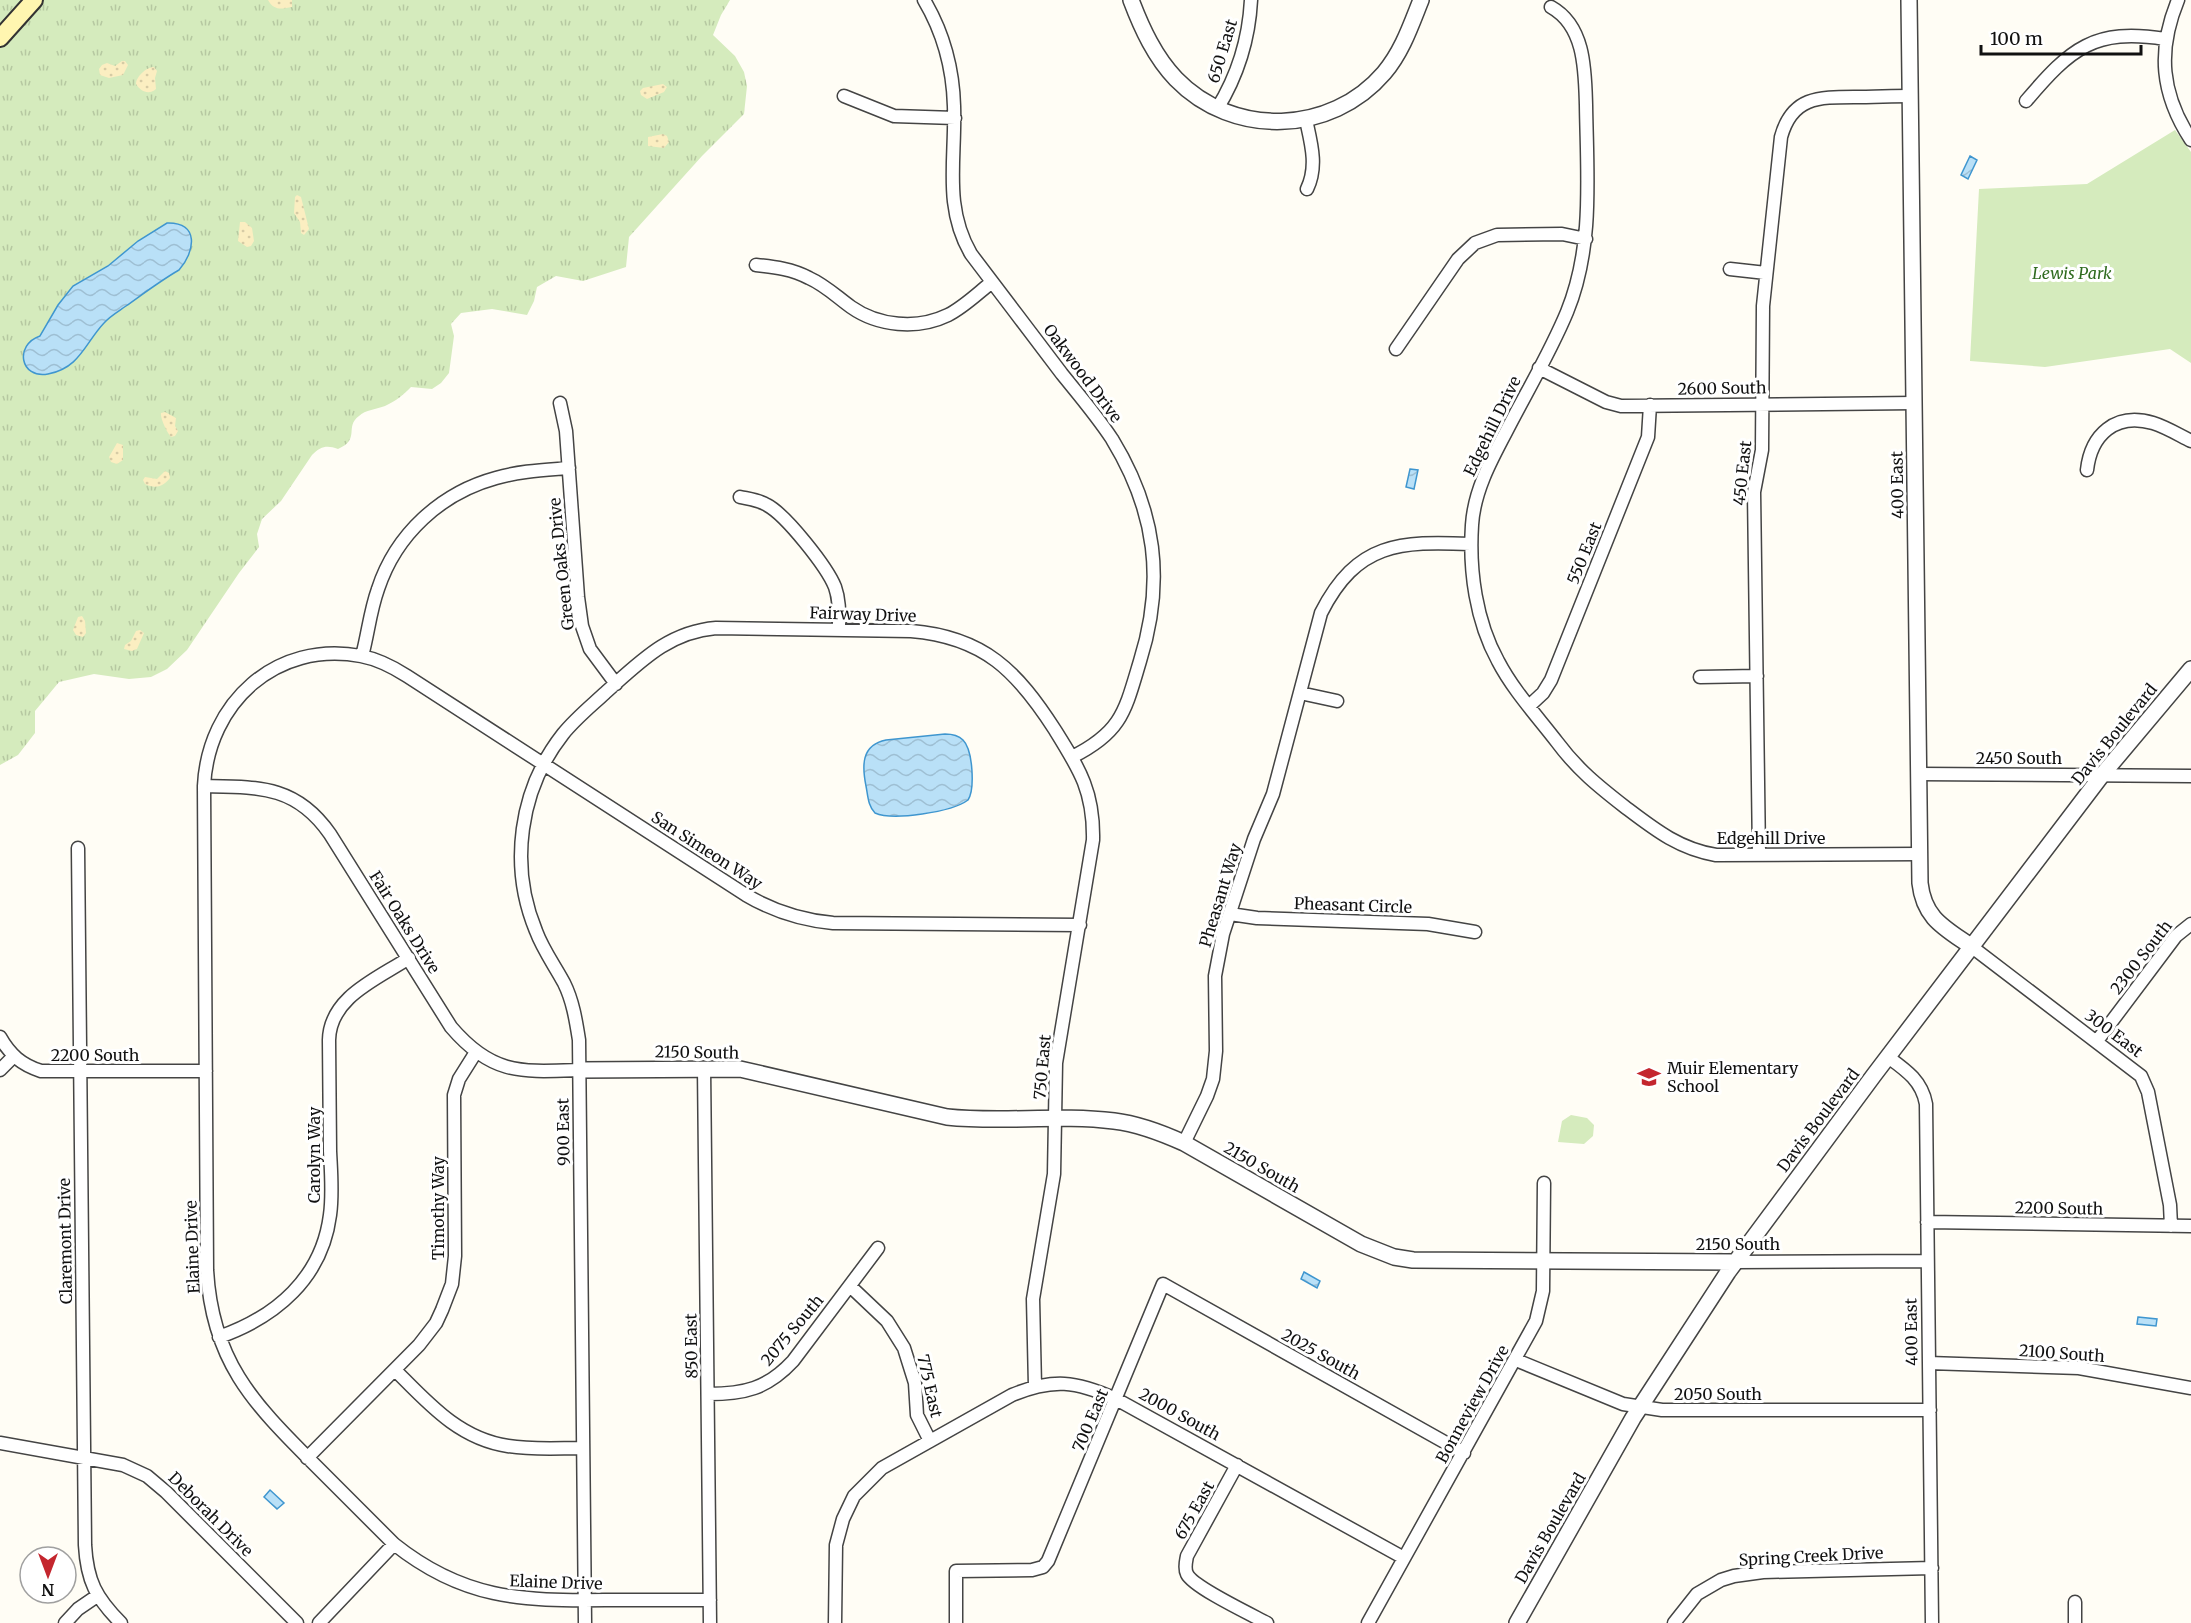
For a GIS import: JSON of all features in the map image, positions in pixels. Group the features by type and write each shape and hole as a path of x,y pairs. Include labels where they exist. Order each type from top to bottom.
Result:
{"main road":[{"path":"0,38 34,0"}],"street":[{"name":"Oakwood Drive","path":"924,0 937,26 950,66 955,118 953,195 957,223 962,238 971,254 1110,437 1133,477 1151,540 1155,580 1152,615 1146,643 1128,700 1118,722 1105,738 1072,757"},
{"path":"1131,0 1150,44 1185,88 1217,109 1236,117 1263,122 1306,120 1347,104 1376,82 1398,54 1421,0"},
{"name":"650 East","path":"1217,109 1228,91 1239,64 1247,32 1251,0"},
{"name":"400 East","path":"1909,0 1921,892 1925,907 1938,922 1972,947"},
{"path":"2178,0 2166,39 2164,70 2169,94 2177,115 2191,140"},
{"name":"Edgehill Drive","path":"1551,7 1569,20 1583,60 1586,238 1573,296 1560,329 1482,481 1472,524 1474,583 1486,633 1498,662 1529,706 1582,773 1665,837 1688,848 1716,855 1920,854"},
{"path":"2026,100 2062,62 2089,44 2123,35 2166,39"},
{"path":"844,96 894,116 955,118"},
{"name":"450 East","path":"1759,855 1754,492 1762,450 1762,323 1781,137 1790,117 1805,103 1818,98 1910,96"},
{"path":"1306,120 1314,162 1307,189"},
{"path":"1396,349 1458,259 1475,243 1497,235 1562,234 1586,238"},
{"path":"756,265 784,268 799,273 821,284 861,313 884,322 897,324 923,323 946,316 992,282"},
{"path":"1730,269 1766,273"},
{"name":"2600 South","path":"1539,368 1606,402 1621,406 1914,403"},
{"name":"Green Oaks Drive","path":"560,403 566,431 582,626 590,649 616,684"},
{"name":"550 East","path":"1529,706 1548,687 1556,669 1648,437 1650,405"},
{"path":"2086,470 2092,447 2103,433 2119,423 2150,422 2191,441"},
{"path":"362,656 374,601 382,577 399,546 424,517 450,497 481,482 517,474 569,468"},
{"path":"740,497 765,504 778,512 822,564 837,596 839,629"},
{"name":"Pheasant Way","path":"1184,1143 1213,1079 1216,1061 1215,976 1223,934 1254,839 1273,794 1321,613 1331,595 1350,572 1366,560 1394,546 1427,542 1471,544"},
{"name":"Fairway Drive","path":"616,684 662,645 693,631 716,628 926,632 956,640 982,651 1006,668 1037,702 1072,757"},
{"name":"Elaine Drive","path":"362,656 327,654 309,656 274,669 259,678 232,703 215,732 205,767 208,1287 219,1337 231,1366 247,1392 267,1416 394,1544 435,1572 480,1590 534,1600 710,1599"},
{"name":"San Simeon Way","path":"362,656 397,670 746,895 793,916 833,923 1080,925"},
{"name":"Davis Boulevard","path":"1517,1623 1641,1407 1735,1262 1887,1057 2102,775 2191,669"},
{"path":"1700,677 1756,676"},
{"name":"900 East","path":"585,1623 579,1040 570,997 537,935 528,910 522,881 521,853 523,824 531,794 544,764 567,729 616,684"},
{"path":"1300,693 1336,700"},
{"name":"750 East","path":"1035,1386 1033,1299 1054,1174 1056,1063 1093,840 1089,793 1072,757"},
{"name":"2450 South","path":"1918,774 2191,776"},
{"name":"Fair Oaks Drive","path":"204,786 267,789 282,793 310,810 330,834 451,1027 476,1053 489,1061 520,1070 579,1070"},
{"name":"Claremont Drive","path":"78,848 86,1559 97,1596 121,1623"},
{"name":"Pheasant Circle","path":"1230,914 1257,918 1428,924 1475,932"},
{"name":"2300 South","path":"2097,1041 2176,936 2191,924"},
{"name":"300 East","path":"1972,947 2137,1072 2146,1086 2170,1205 2171,1226"},
{"name":"Carolyn Way","path":"219,1337 241,1330 287,1300 310,1273 318,1258 324,1243 330,1213 329,1040 331,1023 338,1008 351,996 409,958"},
{"name":"2200 South","path":"0,1037 13,1057 41,1071 206,1071"},
{"name":"Timothy Way","path":"308,1458 419,1345 436,1323 452,1284 456,1249 454,1095 459,1079 476,1053"},
{"path":"0,1070 13,1057"},
{"name":"400 East","path":"1887,1057 1915,1079 1924,1095 1932,1623"},
{"name":"2150 South","path":"579,1070 704,1068 755,1071 947,1117 1106,1120 1131,1124 1162,1133 1184,1143 1361,1244 1394,1257 1432,1262 1928,1262"},
{"name":"850 East","path":"704,1068 710,1623"},
{"name":"Bonneview Drive","path":"1368,1623 1536,1321 1541,1306 1544,1262 1544,1183"},
{"name":"2200 South","path":"1927,1222 2191,1226"},
{"name":"2075 South","path":"708,1394 738,1393 756,1388 772,1379 793,1360 878,1248"},
{"name":"700 East","path":"956,1623 956,1571 1032,1570 1043,1567 1052,1554 1163,1284"},
{"name":"2025 South","path":"1163,1284 1464,1453"},
{"name":"775 East","path":"850,1286 887,1321 904,1348 915,1383 917,1415 930,1441"},
{"name":"2050 South","path":"1516,1360 1623,1404 1641,1407 1686,1411 1930,1410"},
{"name":"2100 South","path":"1929,1363 2079,1368 2191,1388"},
{"path":"395,1370 444,1418 474,1437 508,1446 583,1448"},
{"name":"2000 South","path":"835,1623 836,1545 848,1506 862,1485 877,1472 930,1441 1012,1395 1035,1386 1070,1384 1086,1387 1116,1399 1404,1558"},
{"path":"0,1443 84,1457"},
{"name":"Deborah Drive","path":"84,1457 123,1465 157,1483 297,1623"},
{"name":"675 East","path":"1237,1465 1188,1556 1185,1564 1186,1573 1198,1584 1267,1623"},
{"path":"319,1623 394,1544"},
{"name":"Spring Creek Drive","path":"1674,1623 1697,1594 1734,1575 1763,1572 1932,1568"},
{"path":"65,1623 78,1609 97,1596"},
{"path":"2075,1602 2075,1623"}],"green space":[{"path":"0,0 730,0 713,35 735,56 744,72 747,86 744,114 702,156 629,237 626,267 583,281 556,276 537,287 534,301 527,315 492,309 461,313 451,324 454,336 449,373 441,383 432,389 411,387 389,404 362,414 355,420 351,437 345,445 338,449 324,447 312,455 281,501 262,519 257,534 259,547 187,650 167,669 151,677 129,679 94,674 59,682 35,711 35,733 18,755 0,765"},
{"name":"Lewis Park","path":"2175,130 2191,152 2191,363 2170,349 2045,367 1970,361 1979,189 2087,184"},
{"path":"1571,1115 1587,1118 1594,1125 1593,1136 1584,1144 1558,1142 1562,1121"}],"sand":[{"path":"268,0 292,0 292,7 276,8"},
{"path":"122,61 128,65 123,75 109,78 100,75 99,69 102,65 107,63 115,66"},
{"path":"154,67 157,71 156,89 145,92 138,87 136,81 145,71"},
{"path":"663,84 667,87 664,92 647,99 641,95 640,91 643,88"},
{"path":"663,134 667,136 669,142 664,148 648,146 648,137"},
{"path":"297,195 301,197 309,229 304,235 301,233 300,222 294,213"},
{"path":"240,222 245,222 252,228 254,241 251,246 247,247 238,241"},
{"path":"165,412 176,418 175,426 178,431 175,436 171,437 164,425 161,413"},
{"path":"117,443 123,445 123,460 117,464 111,462 109,457"},
{"path":"165,471 169,473 170,478 165,483 155,487 145,484 143,480 145,477 157,479"},
{"path":"82,616 86,633 83,637 76,635 73,630 78,617"},
{"path":"140,630 144,633 137,649 132,651 124,649 136,631"}],"water":[{"path":"1970,156 1977,160 1968,179 1961,175"},
{"path":"167,223 185,227 190,233 189,255 179,270 109,318 81,354 68,366 48,374 39,374 26,367 24,353 26,346 40,336 58,305 73,286 108,266 138,241"},
{"path":"1410,469 1418,470 1414,489 1406,487"},
{"path":"945,734 961,738 969,752 972,787 968,800 949,808 908,816 875,813 869,801 864,771 865,757 872,746 886,740"},
{"path":"1304,1272 1320,1281 1317,1288 1301,1279"},
{"path":"2138,1317 2157,1319 2156,1326 2137,1324"},
{"path":"270,1490 284,1503 277,1509 264,1497"}],"place":[{"name":"Muir Elementary School","path":"1649,1077"}]}
